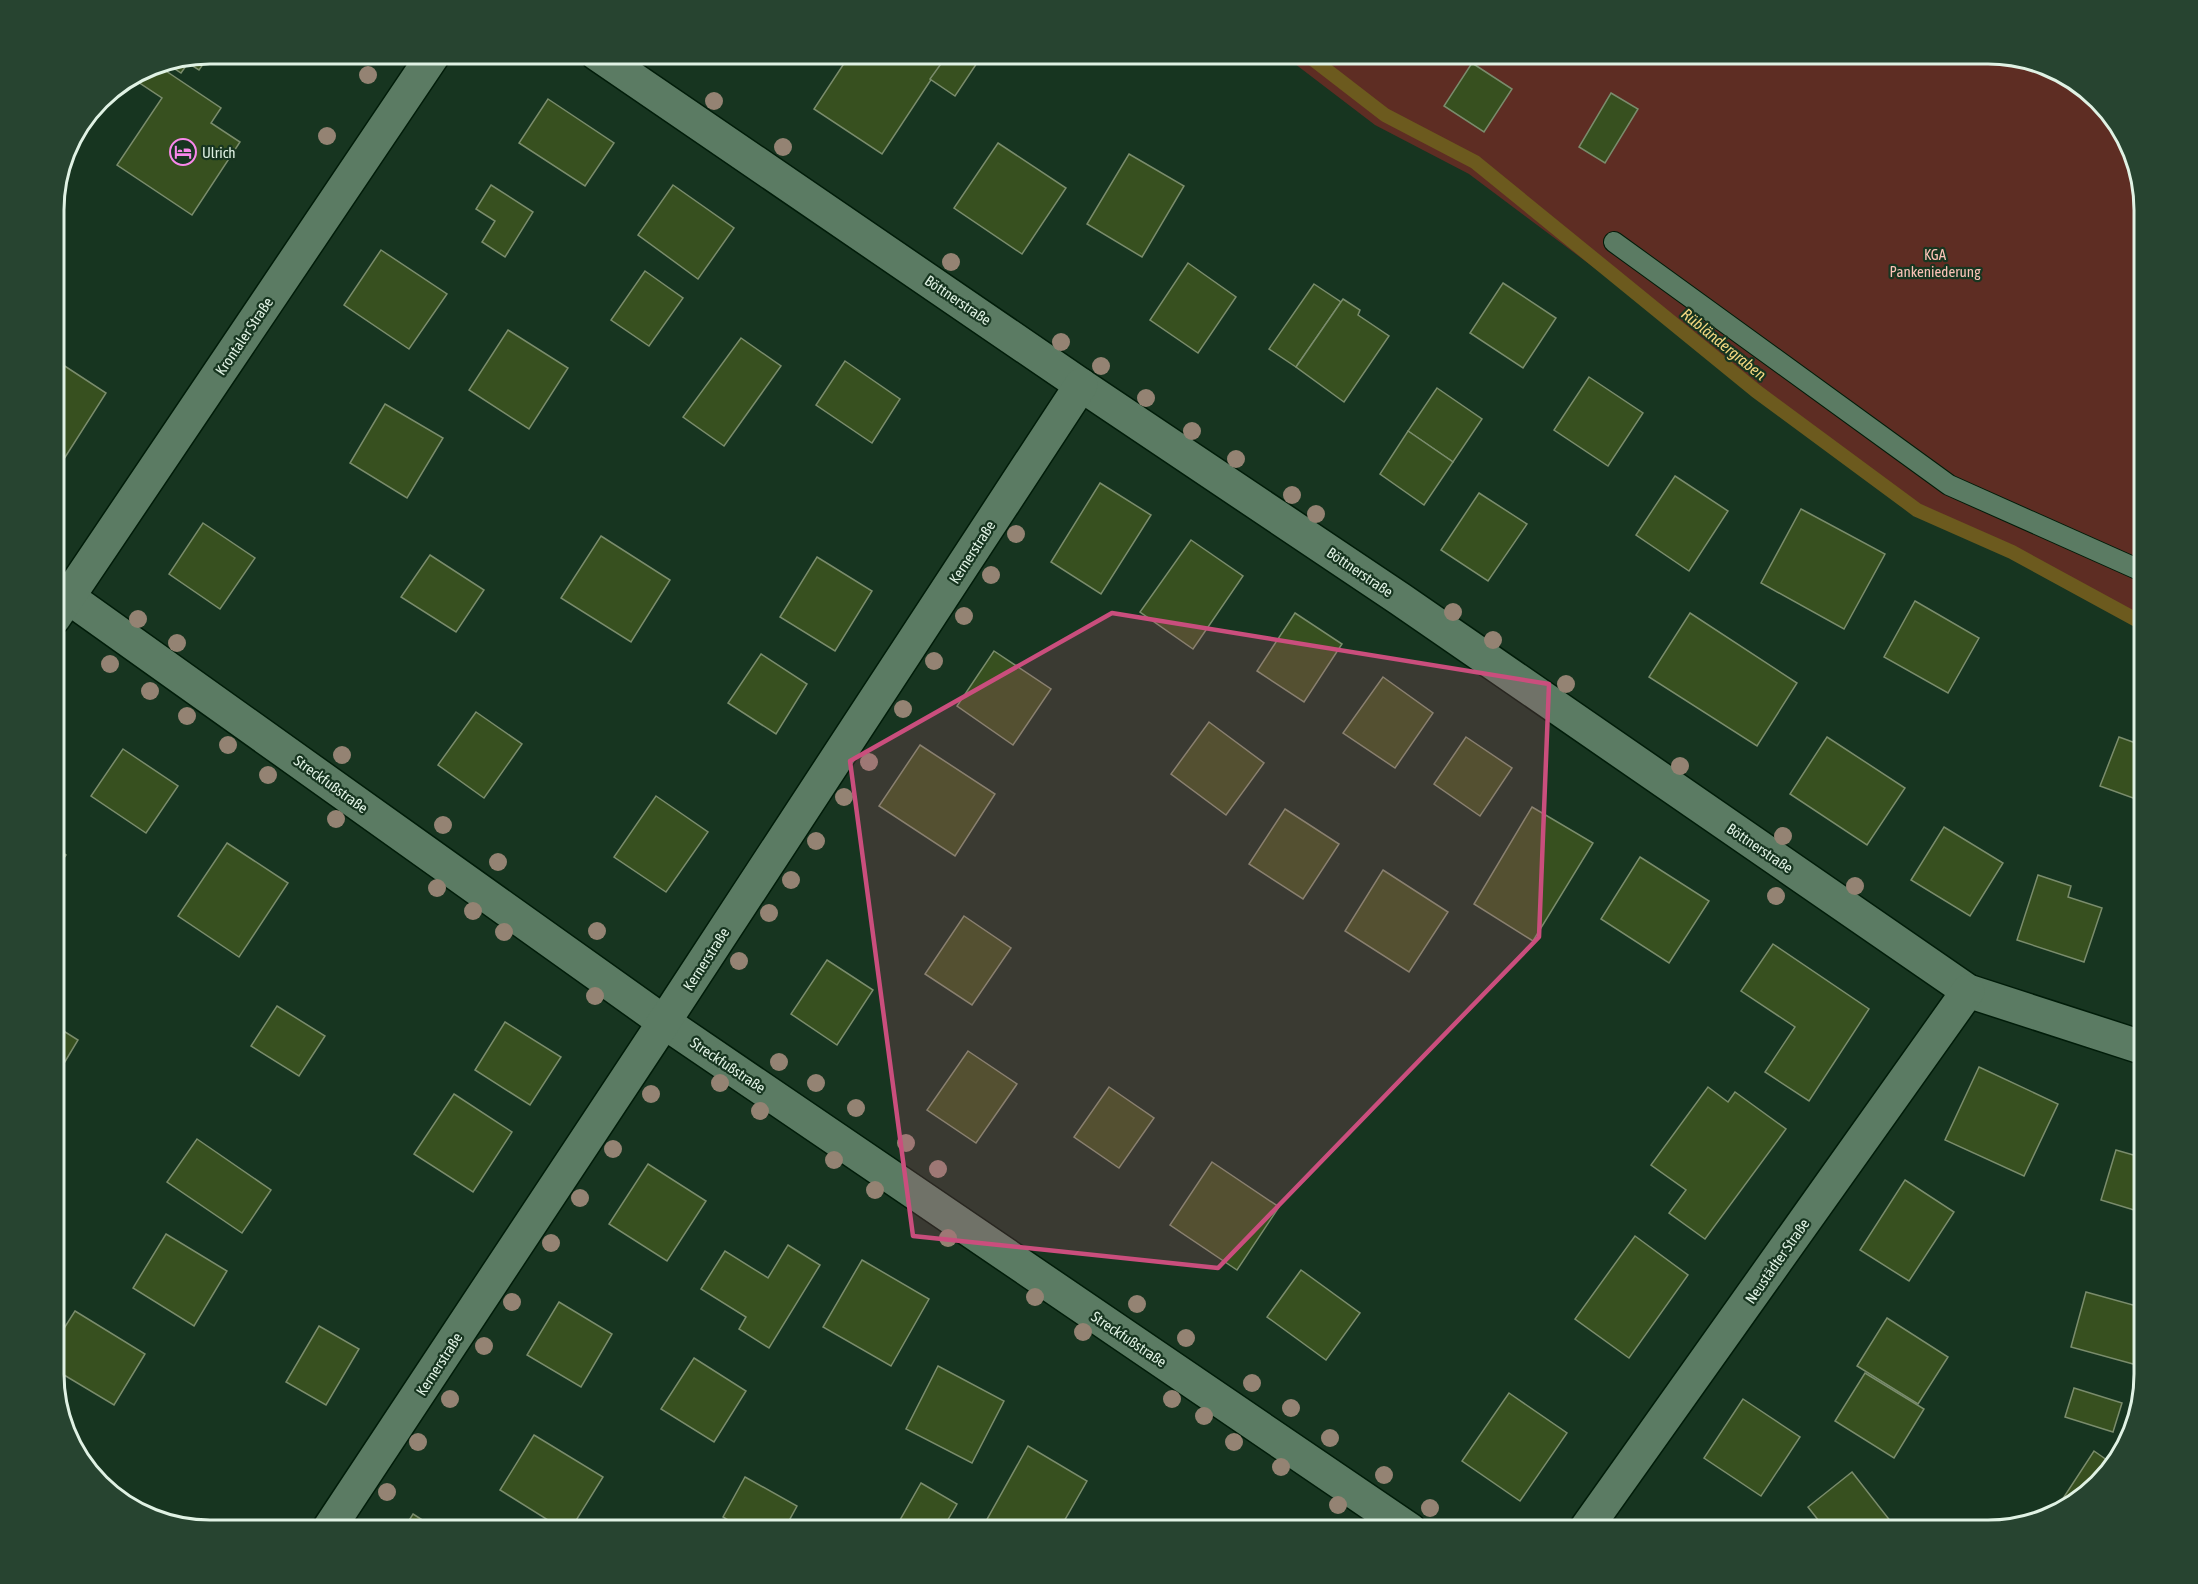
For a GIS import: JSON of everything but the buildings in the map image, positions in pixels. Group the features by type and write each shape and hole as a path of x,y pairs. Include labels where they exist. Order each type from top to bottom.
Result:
{"street":[{"name":"Krontaler Straße","path":"65,592 427,65"},
{"name":"Böttnerstraße","path":"613,65 1081,385 1400,599 1968,991 2134,1045"},
{"name":"Kernerstraße","path":"335,1520 1081,385"},
{"name":"Streckfußstraße","path":"65,605 664,1022 1395,1520"},
{"name":"Neustädter Straße","path":"1592,1520 1968,991"}],"lane":[{"path":"1614,242 1949,485 2134,568"}],"highlighted area":[{"path":"1112,613 1549,684 1539,937 1218,1268 913,1236 850,761"}],"green space":[{"name":"KGA Pankeniederung","path":"1296,64 1988,64 2026,69 2061,84 2084,101 2109,129 2126,163 2131,182 2134,210 2134,614 1935,523 1469,174 1375,125"}],"waterway":[{"name":"Rübländergraben","path":"1319,64 1385,115 1475,162 1756,391 1917,510 2012,552 2134,619"}],"place":[{"name":"Ulrich","path":"183,152"}]}
